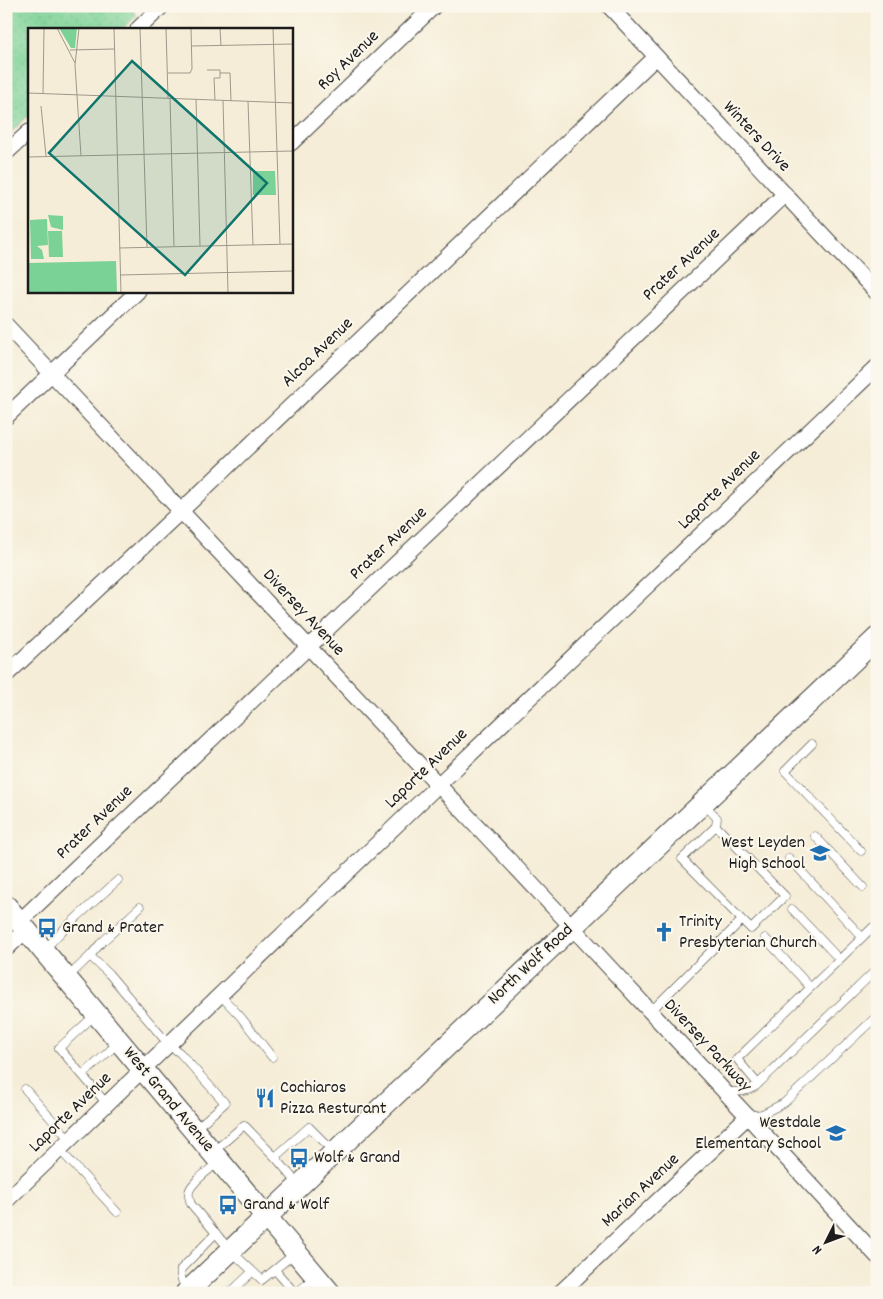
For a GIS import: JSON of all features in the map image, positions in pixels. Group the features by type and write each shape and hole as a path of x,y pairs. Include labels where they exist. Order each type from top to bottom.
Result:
{"main road":[{"name":"North Wolf Road","path":"188,1292 230,1250 877,638"},
{"name":"West Grand Avenue","path":"17,919 330,1293"}],"street":[{"path":"139,28 162,6"},
{"name":"Roy Avenue","path":"292,143 434,6"},
{"name":"Winters Drive","path":"609,6 877,293"},
{"name":"Alcoa Avenue","path":"6,675 656,57"},
{"path":"6,153 28,133"},
{"name":"Prater Avenue","path":"6,949 17,919 785,194"},
{"path":"6,417 137,292"},
{"name":"Diversey Avenue","path":"6,325 572,927"},
{"name":"Laporte Avenue","path":"6,1201 438,784 877,367"},
{"name":"Diversey Parkway","path":"572,927 877,1256"},
{"name":"Marian Avenue","path":"560,1293 748,1116"}],"lane":[{"path":"812,744 785,770 861,851"},
{"path":"703,802 717,818 716,826 682,860 752,929 785,896 716,826"},
{"path":"815,836 863,886"},
{"path":"789,858 862,937"},
{"path":"43,950 118,880"},
{"path":"66,978 140,907"},
{"path":"792,909 839,959"},
{"path":"650,1012 742,920"},
{"path":"758,1084 737,1059 873,927"},
{"path":"765,938 810,987"},
{"path":"90,956 110,974 169,1044 180,1053 225,1103 194,1130"},
{"path":"725,1092 751,1090 877,970"},
{"path":"220,995 240,1016 272,1057"},
{"path":"96,1014 59,1048 107,1104"},
{"path":"748,1116 762,1114 784,1103 877,1016"},
{"path":"82,1075 119,1042"},
{"path":"25,1089 65,1145 117,1212"},
{"path":"268,1288 230,1250 191,1204 189,1191 244,1125 299,1185"},
{"path":"275,1157 309,1127 334,1152"},
{"path":"188,1292 182,1281 181,1269 216,1233"},
{"path":"262,1280 296,1252"},
{"path":"275,1270 296,1293 316,1276"},
{"path":"230,1293 244,1286 252,1272"}],"green space":[{"path":"6,6 128,6 137,15 123,28 28,28 28,116 9,134 6,131"}],"place":[{"name":"West Leyden High School","path":"820,853"},
{"name":"Grand & Prater","path":"47,928"},
{"name":"Trinity Presbyterian Church","path":"664,932"},
{"name":"Cochiaros Pizza Resturant","path":"265,1098"},
{"name":"Westdale Elementary School","path":"836,1133"},
{"name":"Wolf & Grand","path":"299,1158"},
{"name":"Grand & Wolf","path":"228,1205"}]}
